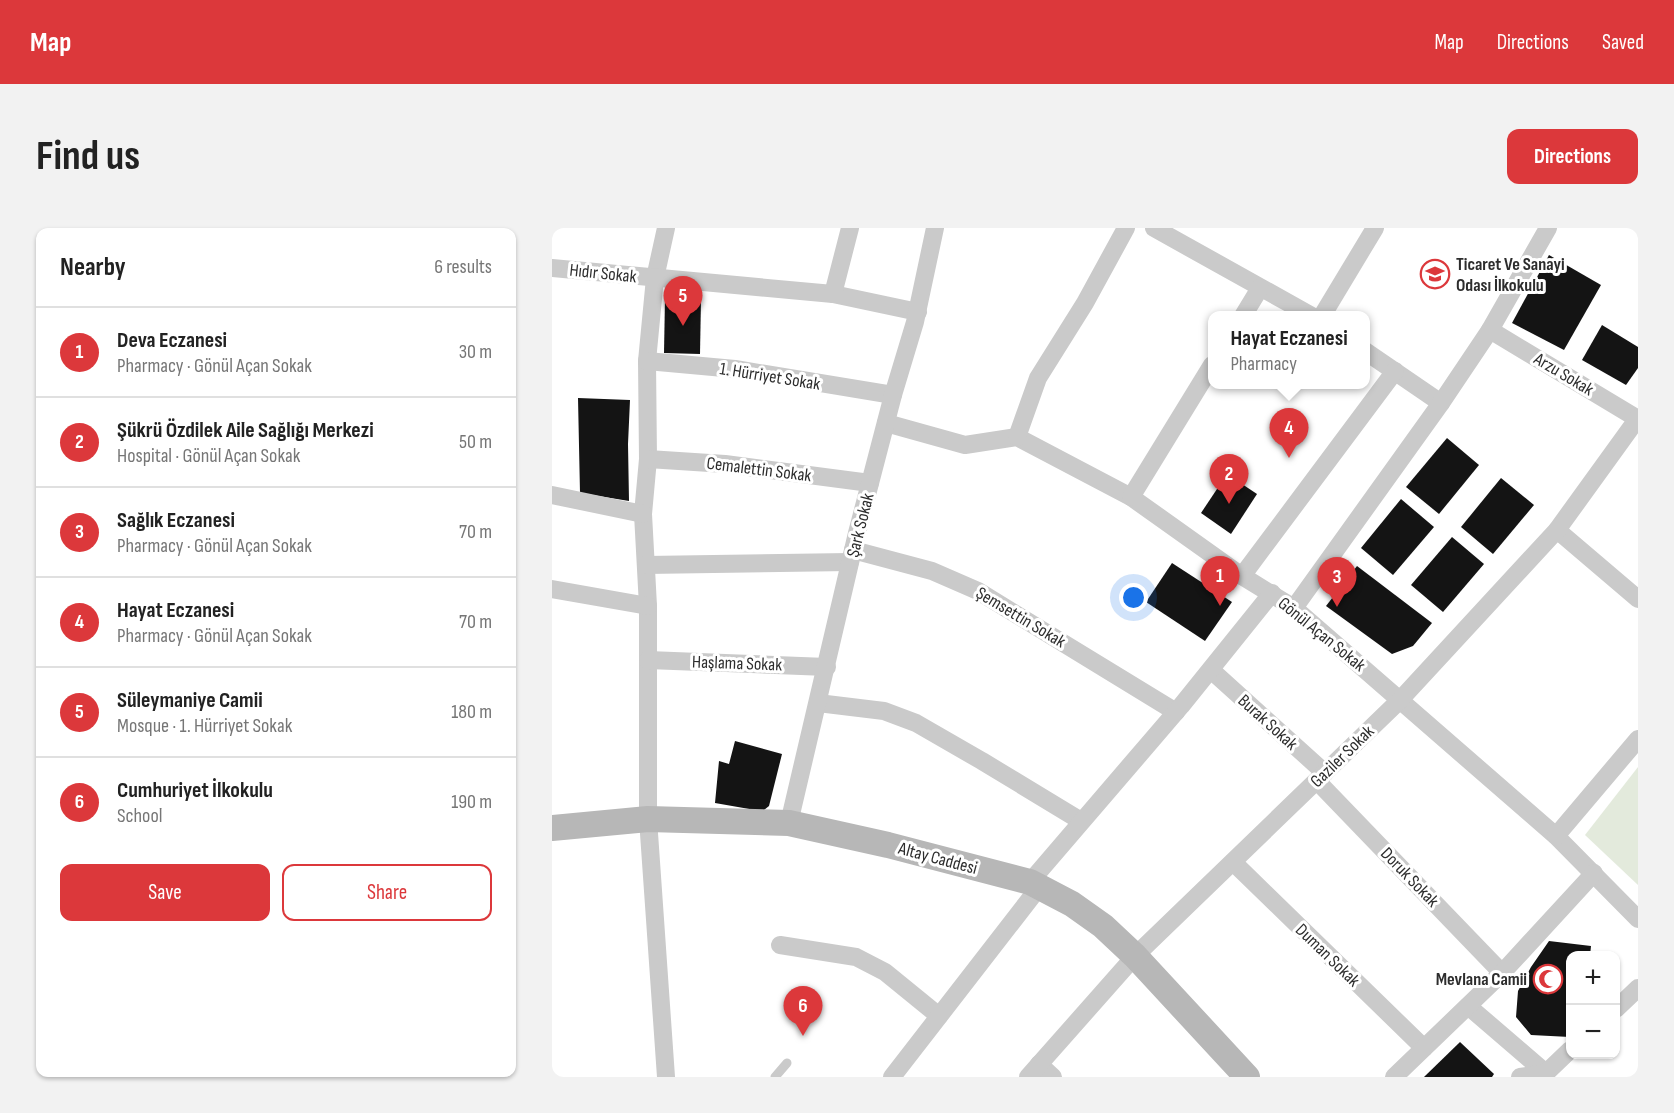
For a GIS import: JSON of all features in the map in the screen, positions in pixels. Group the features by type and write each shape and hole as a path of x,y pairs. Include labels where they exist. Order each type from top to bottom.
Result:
{"main road":[{"name":"Altay Caddesi","path":"552,828 648,819 789,823 888,845 1035,884 1072,904 1104,926 1136,956 1247,1077"}],"street":[{"path":"666,228 655,278 647,361 648,459 643,514 648,606 648,819 666,1077"},
{"path":"833,294 850,228"},
{"name":"Şark Sokak","path":"789,823 870,483 918,312 935,228"},
{"path":"886,423 965,445 1017,437 1038,378 1085,303 1126,228"},
{"path":"1154,228 1304,311"},
{"path":"1324,311 1375,228"},
{"path":"1294,608 1441,403 1490,330 1548,228"},
{"name":"Hıdır Sokak","path":"552,268 833,294 918,312"},
{"path":"1246,311 1260,288"},
{"name":"Arzu Sokak","path":"1490,330 1638,418"},
{"path":"1370,354 1441,403"},
{"name":"1. Hürriyet Sokak","path":"647,361 735,369 893,395"},
{"path":"1242,576 1395,371"},
{"path":"1131,497 1208,372"},
{"name":"Gaziler Sokak","path":"1033,1070 1136,956 1400,700 1557,530 1638,418"},
{"name":"Gönül Açan Sokak","path":"1017,437 1131,497 1242,576 1294,608 1556,836 1638,919"},
{"name":"Cemalettin Sokak","path":"648,459 725,464 870,483"},
{"path":"552,495 643,514"},
{"path":"1557,530 1638,600"},
{"name":"Şemsettin Sokak","path":"646,565 852,556 933,571 978,591 1176,712"},
{"path":"552,589 648,606"},
{"path":"892,1077 1081,821 1176,712 1272,593"},
{"name":"Haşlama Sokak","path":"648,660 827,667"},
{"name":"Burak Sokak","path":"1211,670 1321,777"},
{"path":"818,703 884,711 916,723 1081,821"},
{"path":"1556,836 1638,739"},
{"name":"Doruk Sokak","path":"1321,777 1503,973"},
{"name":"Duman Sokak","path":"1233,862 1424,1048"},
{"path":"1394,1077 1503,973 1594,873"},
{"path":"780,945 856,957 885,972 939,1016"},
{"path":"1620,1005 1638,988"},
{"path":"1468,1006 1546,1073"},
{"path":"1520,1077 1546,1073 1566,1054"},
{"path":"1033,1070 1053,1077"}],"lane":[{"path":"775,1077 787,1063"}],"shaded area":[{"path":"1638,767 1638,885 1585,835"}],"building":[{"path":"1549,255 1601,285 1564,350 1512,323"},
{"path":"665,298 701,299 700,354 664,353"},
{"path":"1602,325 1638,347 1638,368 1626,385 1582,360"},
{"path":"578,398 630,400 629,501 580,493"},
{"path":"1447,438 1479,465 1439,514 1406,487"},
{"path":"1227,474 1257,494 1231,534 1201,513"},
{"path":"1501,478 1534,505 1493,554 1461,527"},
{"path":"1401,499 1434,527 1393,575 1361,548"},
{"path":"1452,537 1484,564 1443,612 1411,585"},
{"path":"1172,563 1232,602 1205,641 1146,602"},
{"path":"1357,566 1432,623 1413,646 1392,654 1326,606"},
{"path":"735,741 782,754 769,806 764,810 715,803 719,761 729,764"},
{"name":"Mevlana Camii","path":"1549,941 1591,946 1590,951 1566,951 1566,1037 1531,1035 1516,1017 1518,991"},
{"path":"1460,1042 1494,1074 1492,1077 1424,1077"}],"place":[{"name":"Ticaret Ve Sanayi Odası İlkokulu","path":"1435,274"},
{"name":"Süleymaniye Camii","path":"683,326"},
{"name":"Hayat Eczanesi","path":"1289,458"},
{"name":"Şükrü Özdilek Aile Sağlığı Merkezi","path":"1229,504"},
{"name":"Deva Eczanesi","path":"1220,606"},
{"name":"Sağlık Eczanesi","path":"1337,607"},
{"name":"Mevlana Camii","path":"1548,979"},
{"name":"Cumhuriyet İlkokulu","path":"803,1036"}]}
